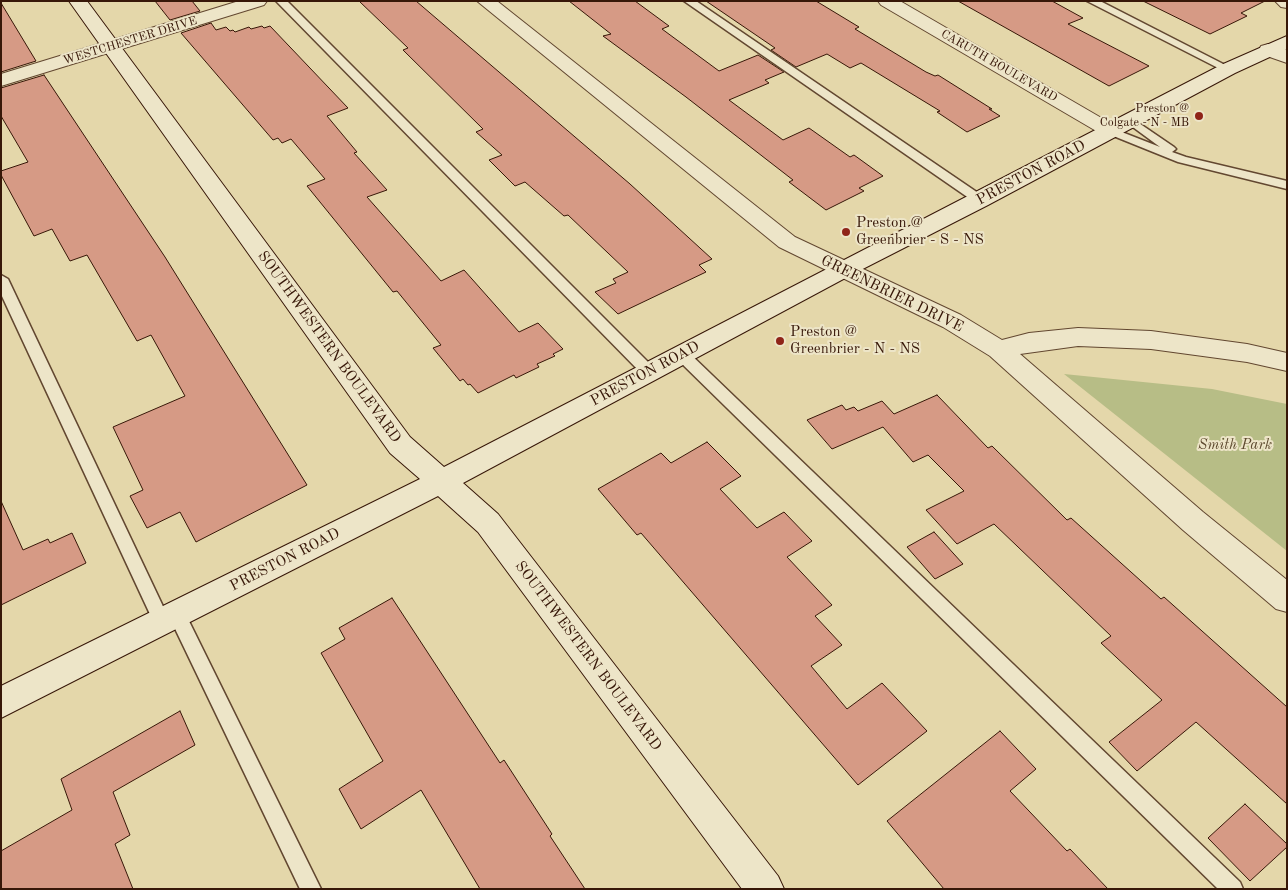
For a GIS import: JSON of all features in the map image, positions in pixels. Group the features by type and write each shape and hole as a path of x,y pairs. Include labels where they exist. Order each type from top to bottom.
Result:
{"street":[{"name":"SOUTHWESTERN BOULEVARD","path":"78,1 400,445 488,523 765,889"},
{"name":"WESTCHESTER DRIVE","path":"1,80 258,1"},
{"name":"GREENBRIER DRIVE","path":"486,1 787,242 841,270 952,321 999,350 1192,522 1287,599"},
{"name":"CARUTH BOULEVARD","path":"887,1 1120,126"},
{"name":"PRESTON ROAD","path":"1,703 440,482 841,270 980,200 1228,69 1287,42"},
{"path":"1268,50 1287,57"},
{"path":"999,350 1029,342 1078,337 1151,340 1246,353 1287,362"}],"lane":[{"path":"281,1 649,372"},
{"path":"689,1 980,200"},
{"path":"1092,1 1228,69"},
{"path":"1120,126 1182,160"},
{"path":"1120,126 1182,160 1287,185"},
{"path":"1,279 170,618 311,889"},
{"path":"682,355 1233,889"}],"green space":[{"name":"Smith Park","path":"1064,374 1212,389 1287,404 1287,551"}],"building":[{"path":"155,1 192,1 200,11 170,20"},
{"path":"359,1 416,1 630,184 712,259 699,265 706,272 618,314 595,292 616,283 613,279 628,272 568,215 564,216 525,182 515,186 489,160 502,155 476,132 483,129 403,50 408,48"},
{"path":"569,1 635,1 669,26 662,29 719,71 758,55 784,72 765,80 769,83 729,100 783,140 809,128 850,157 854,155 883,176 859,188 864,191 826,210 789,182 793,180 686,97 603,36 611,34"},
{"path":"706,1 816,1 859,27 855,29 926,72 935,76 938,75 1000,116 967,132 937,112 940,111 861,63 850,68 827,54 796,67 771,50 775,48"},
{"path":"958,1 1052,1 1083,18 1068,24 1149,66 1109,86"},
{"path":"1143,1 1265,1 1241,13 1247,16 1210,34"},
{"path":"1,3 36,61 1,72"},
{"path":"211,23 216,30 226,27 230,31 233,30 235,32 249,27 251,29 270,26 348,108 327,116 357,152 354,153 387,190 367,197 441,281 464,270 519,332 538,323 563,349 553,354 555,356 537,364 539,367 516,378 514,375 478,393 463,379 460,381 433,348 441,345 397,291 393,292 307,186 325,179 291,139 282,143 278,138 273,140 181,33"},
{"path":"44,75 165,257 307,485 196,542 180,512 147,528 130,496 143,490 113,427 185,396 151,335 137,341 87,255 70,261 52,229 34,236 1,175 1,171 28,162 1,116 1,88"},
{"path":"937,395 988,448 992,446 1067,520 1071,518 1161,599 1164,597 1287,707 1287,804 1196,722 1137,771 1109,742 1162,700 1101,643 1111,636 994,524 957,544 926,510 964,491 928,455 913,462 883,427 832,449 807,420 842,405 846,410 854,407 858,411 882,401 894,414"},
{"path":"707,442 741,476 720,489 757,528 784,512 812,541 787,557 832,605 815,616 842,645 811,666 847,709 882,683 927,731 858,785 641,533 637,535 598,489 661,453 671,463"},
{"path":"1,501 23,550 48,539 50,543 72,533 86,563 1,605"},
{"path":"934,532 963,564 935,579 907,547"},
{"path":"392,598 500,763 504,760 585,889 480,889 421,790 361,829 339,789 383,761 321,653 345,639 339,628"},
{"path":"180,711 195,745 113,792 130,835 115,844 133,889 1,889 1,851 72,810 61,779"},
{"path":"1000,731 1036,769 1010,791 1067,851 1070,849 1108,889 944,889 887,821"},
{"path":"1245,804 1287,844 1287,847 1250,881 1208,838"}],"place":[{"name":"Preston @ Colgate - N - MB","path":"1199,116"},
{"name":"Preston @ Greenbrier - S - NS","path":"846,232"},
{"name":"Preston @ Greenbrier - N - NS","path":"780,341"}]}
